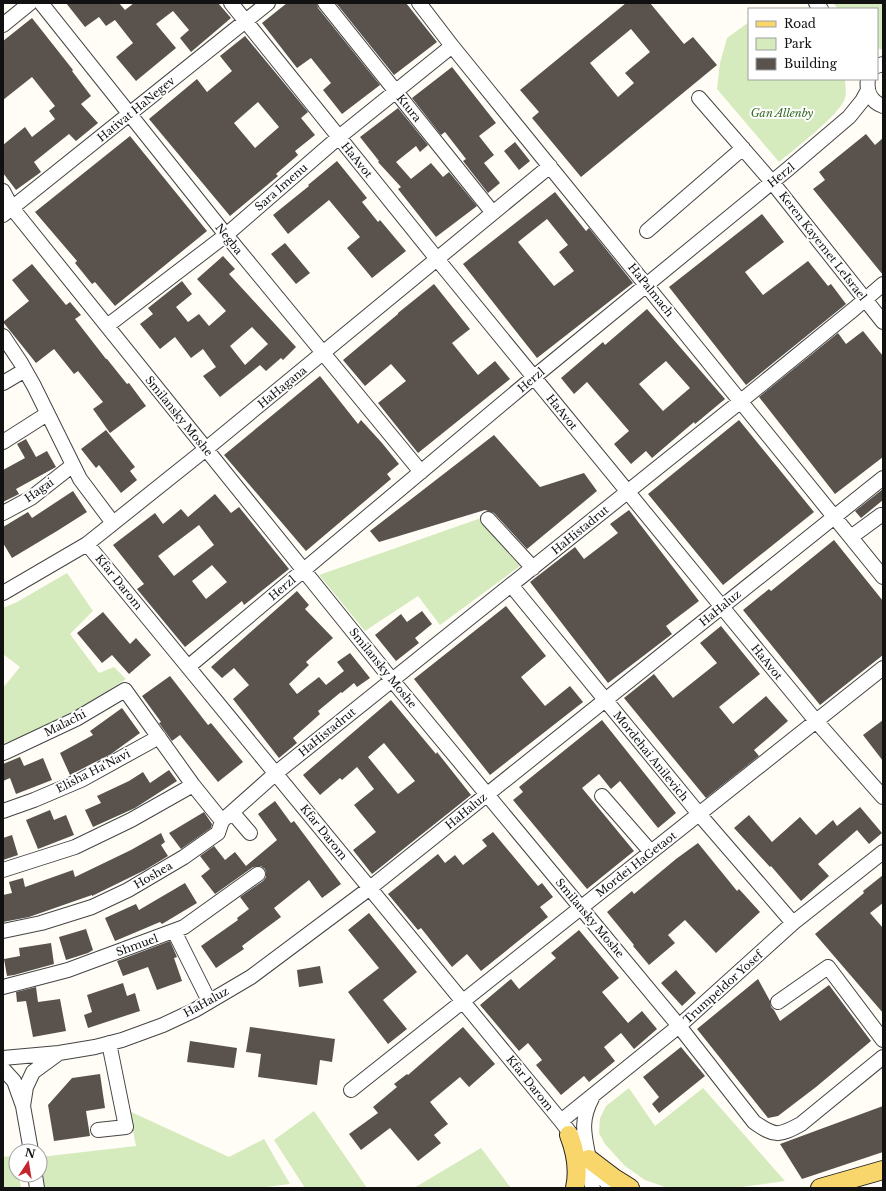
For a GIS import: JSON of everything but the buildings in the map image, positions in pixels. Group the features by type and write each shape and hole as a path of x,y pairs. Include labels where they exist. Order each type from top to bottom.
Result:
{"main road":[{"path":"565,1128 576,1157 577,1169 575,1188"},
{"path":"589,1159 630,1188"},
{"path":"820,1188 883,1170"}],"street":[{"path":"3,25 30,3"},
{"name":"Negba","path":"41,3 226,235 421,472"},
{"name":"HaAvot","path":"231,3 437,259 816,721 883,797"},
{"name":"Hativat HaNegev","path":"8,211 268,3"},
{"name":"Ktura","path":"325,3 493,213"},
{"name":"HaPalmach","path":"419,3 452,46 647,284 851,537 878,562 883,577"},
{"name":"Sara Imenu","path":"107,326 226,235 339,137 452,46"},
{"path":"868,84 870,96 874,101 883,106"},
{"name":"Herzl","path":"188,667 534,377 850,117 862,101 868,84"},
{"name":"Keren Kayemet LeIsrael","path":"700,98 772,182 883,322"},
{"path":"647,231 743,148"},
{"name":"HaHagana","path":"3,593 87,544 206,449 550,166"},
{"name":"Smilansky Moshe","path":"3,191 8,211 107,326 392,680 679,1026 754,1122 764,1130 774,1134 788,1131 801,1124 883,1058"},
{"name":"HaHistadrut","path":"276,773 742,401 883,284"},
{"path":"3,336 25,370 80,479 113,523"},
{"path":"3,383 25,370"},
{"path":"3,442 47,414"},
{"name":"Hagai","path":"3,513 31,498 73,465"},
{"name":"HaHaluz","path":"4,1057 59,1053 109,1043 163,1025 195,1010 251,977 370,888 883,478"},
{"path":"851,537 881,515"},
{"path":"488,519 533,568"},
{"name":"Kfar Darom","path":"87,544 463,1001 611,1188"},
{"name":"Mordehai Anilevich","path":"511,585 699,814 794,923"},
{"name":"Mordei HaGetaot","path":"350,1090 883,668"},
{"name":"Malachi","path":"3,752 76,719 125,690 159,737"},
{"path":"159,737 193,784 227,817 250,833"},
{"name":"Elisha Ha'Navi","path":"3,810 34,800 81,780 159,737"},
{"name":"Hoshea","path":"3,931 41,923 84,909 128,890 184,857 218,833 227,817 276,773"},
{"path":"3,870 75,847 131,820 193,784"},
{"path":"602,796 652,852"},
{"name":"Trumpeldor Yosef","path":"565,1128 593,1096 679,1026 794,923 883,852"},
{"name":"Shmuel","path":"3,987 68,970 184,927 258,874"},
{"path":"174,931 209,1001"},
{"path":"778,1002 828,967 883,1040"},
{"path":"98,1130 126,1127 109,1043"},
{"path":"23,1106 26,1087 33,1072 59,1053"},
{"path":"4,1057 23,1106 30,1143"},
{"path":"589,1159 584,1133 584,1121 586,1110 593,1096"},
{"name":"Kfar Darom","path":"565,1128 586,1166 593,1188"}],"green space":[{"path":"833,3 883,3 883,50 878,48 878,8 837,8"},
{"name":"Gan Allenby","path":"748,23 748,80 845,80 846,96 842,105 805,141 779,162 717,89 720,63 727,38"},
{"path":"481,518 520,566 440,625 418,596 365,631 319,575"},
{"path":"67,573 93,611 70,634 99,673 114,667 126,679 86,705 16,740 3,743 3,688 20,667 3,654 3,608 17,602"},
{"path":"629,1088 655,1126 703,1088 785,1181 734,1188 668,1188 645,1180 625,1166 605,1144 599,1133 600,1118 606,1106"},
{"path":"129,1111 229,1157 264,1139 290,1184 258,1188 45,1188 44,1183 48,1183 48,1156 136,1146"},
{"path":"314,1111 367,1188 305,1188 274,1140"},
{"path":"481,1148 511,1188 414,1188"},
{"path":"8,1156 8,1183 20,1183 21,1188 3,1188 3,1157"}]}
